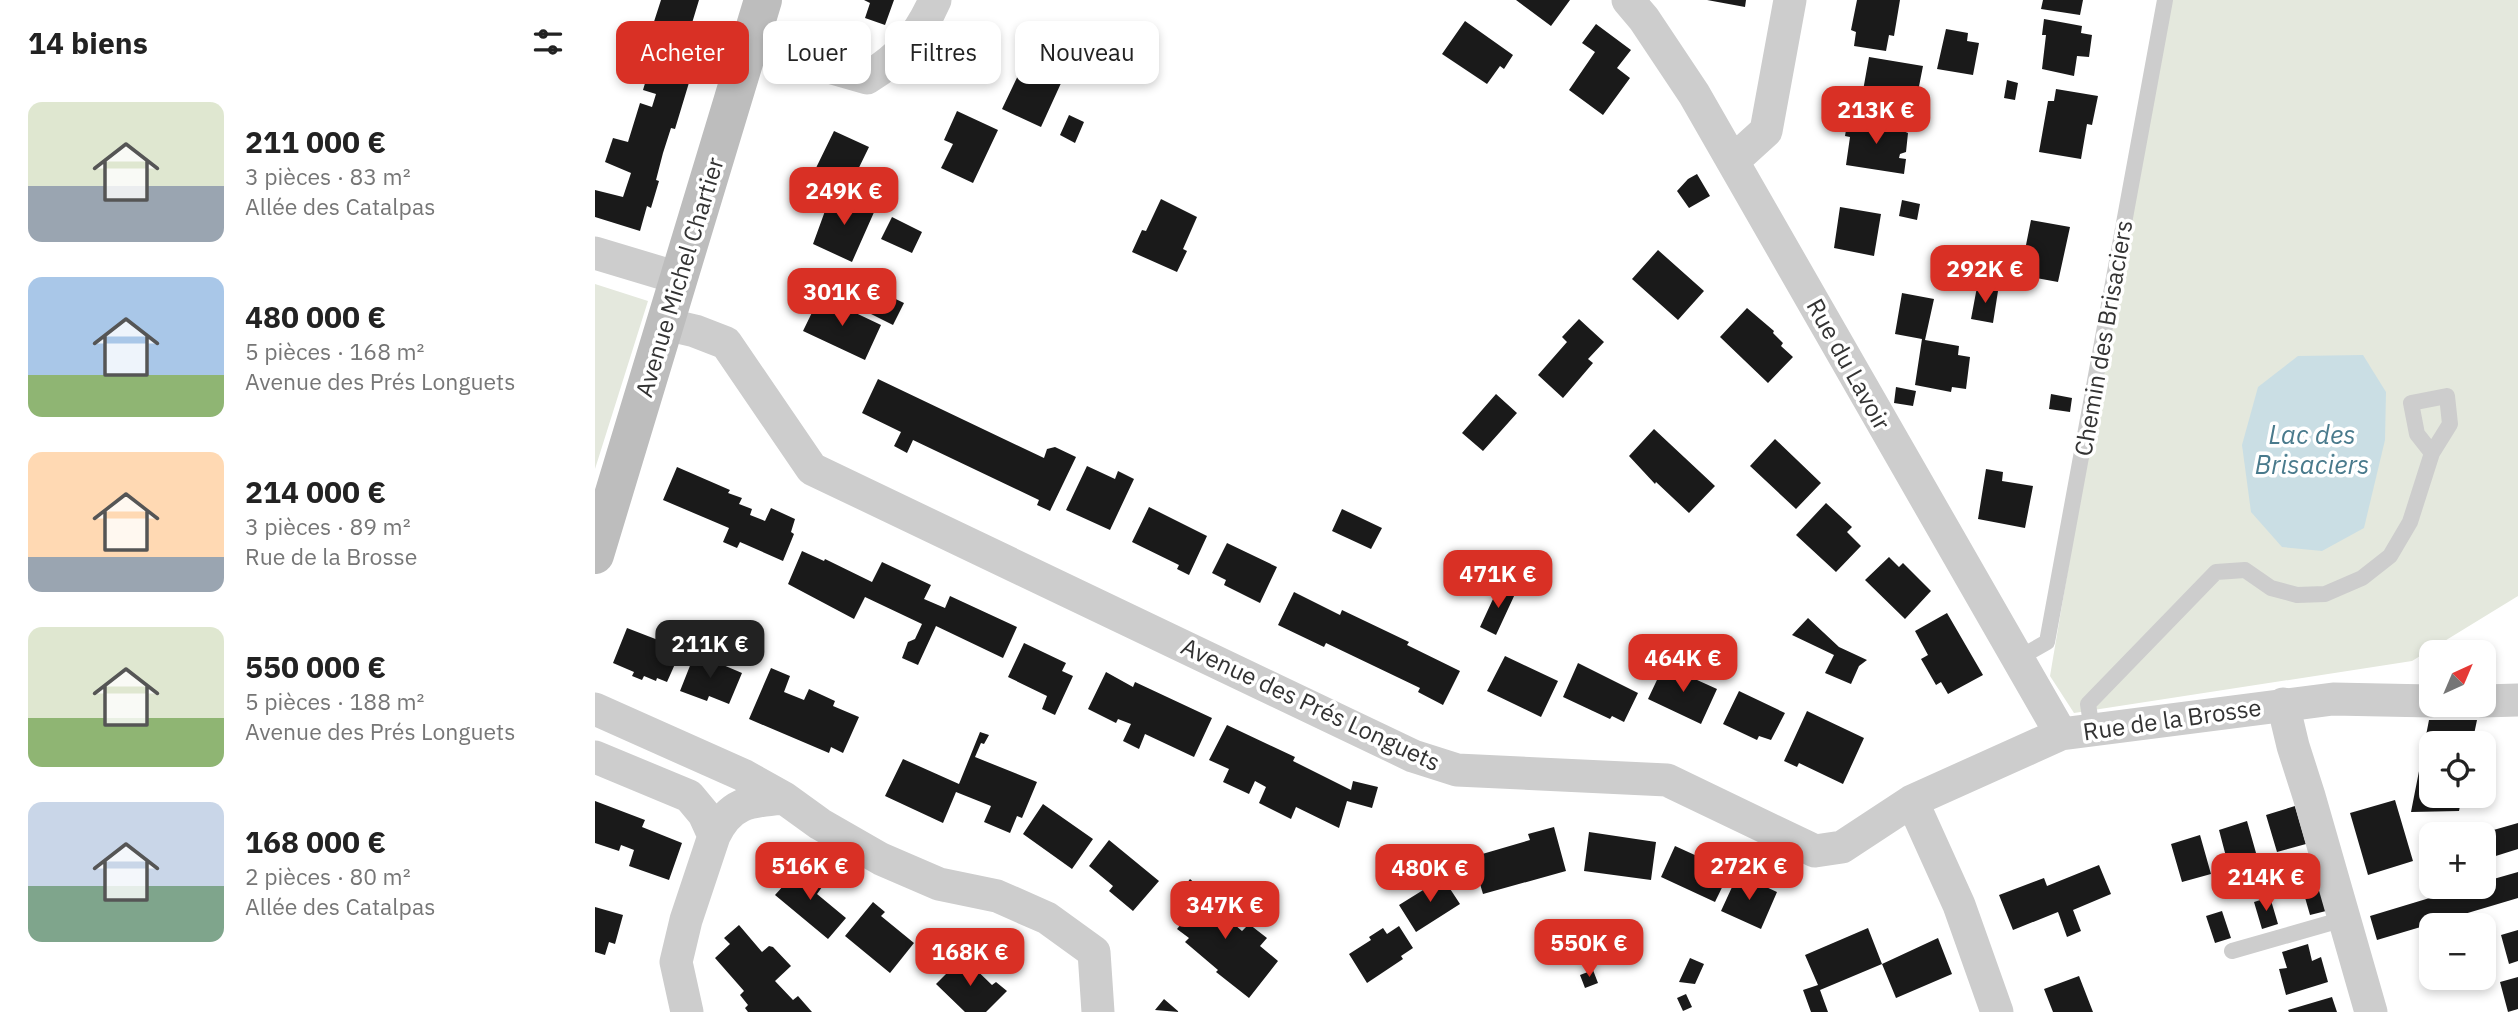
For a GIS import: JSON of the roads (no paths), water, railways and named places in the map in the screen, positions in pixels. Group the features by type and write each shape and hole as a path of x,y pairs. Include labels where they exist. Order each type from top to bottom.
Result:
{"main road":[{"name":"Avenue Michel Chartier","path":"749,44 763,0"},
{"name":"Avenue Michel Chartier","path":"598,534 666,324 737,84"}],"street":[{"path":"749,44 867,78 890,64 918,34 935,0"},
{"name":"Rue du Lavoir","path":"1628,0 1644,19 1694,94 2017,659 2077,732"},
{"path":"1733,161 1766,131 1790,0"},
{"path":"595,253 678,278"},
{"name":"Avenue des Prés Longuets","path":"666,324 726,343 812,469 1413,756 1457,770 1667,780 1815,851 1842,847 1912,801 2077,732"},
{"name":"Rue de la Brosse","path":"2077,732 2333,699 2419,701"},
{"path":"2496,701 2518,700"},
{"name":"Rue de la Brosse","path":"2283,704 2371,1012"},
{"path":"595,709 743,775 881,859 940,884 997,896 1047,918 1094,952 1098,1012"},
{"path":"595,757 689,796 704,814 714,836"},
{"path":"687,1012 676,962 686,920 714,836 723,817 751,801 784,798"},
{"path":"1912,801 1959,905 1997,1012"}],"lane":[{"name":"Chemin des Brisaciers","path":"2017,659 2047,642 2165,0"},
{"path":"2077,732 2088,704 2216,572 2245,569 2271,587 2297,595 2325,594 2362,578 2390,556 2410,522 2432,453"},
{"path":"2232,951 2344,919"}],"water":[{"name":"Lac des Brisaciers","path":"2363,355 2386,392 2385,440 2364,528 2322,551 2282,547 2251,512 2242,445 2258,387 2298,356"}]}
